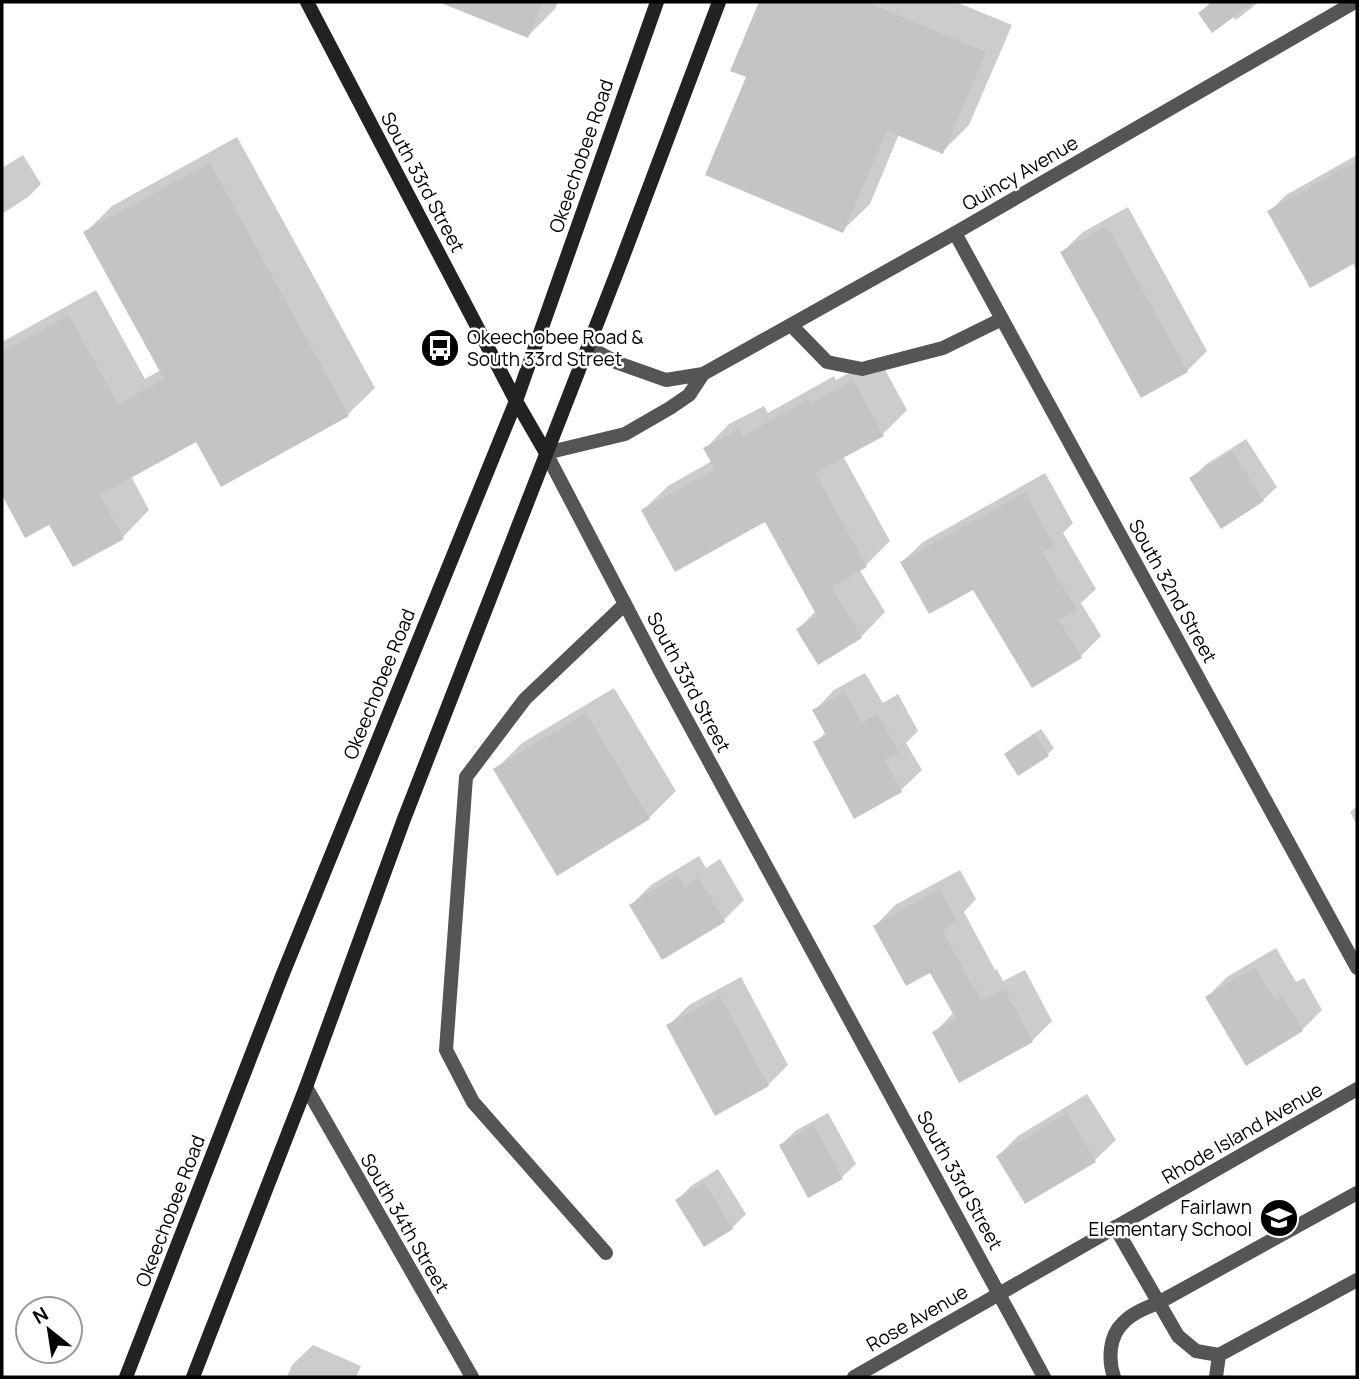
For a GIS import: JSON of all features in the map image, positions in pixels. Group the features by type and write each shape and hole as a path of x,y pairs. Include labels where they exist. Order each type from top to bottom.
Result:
{"main road":[{"name":"South 33rd Street","path":"307,2 516,401 546,453"},
{"name":"Okeechobee Road","path":"126,1377 282,976 516,401 657,2"},
{"path":"193,1377 306,1087 404,819 719,2"}],"street":[{"name":"Quincy Avenue","path":"588,347 618,363 666,380 703,374 955,233 1355,2"},
{"name":"South 32nd Street","path":"955,233 1357,968"},
{"path":"791,325 827,362 862,369 943,348 1002,319"},
{"name":"Quincy Avenue","path":"546,453 625,434 689,395 703,374"},
{"name":"South 33rd Street","path":"546,453 1044,1377"},
{"path":"606,1253 472,1102 446,1050 466,777 526,699 625,604"},
{"name":"South 34th Street","path":"306,1087 472,1377"},
{"name":"Rhode Island Avenue","path":"999,1293 1357,1089"},
{"path":"1110,1376 1110,1354 1114,1335 1123,1322 1357,1193"},
{"path":"1115,1227 1178,1336 1196,1351 1219,1355 1357,1280"},
{"name":"Rose Avenue","path":"854,1377 999,1293"},
{"path":"1216,1377 1219,1355"}],"building":[{"path":"441,2 543,2 528,38"},
{"path":"759,2 866,2 986,52 943,154 887,131 843,233 705,175 746,77 730,71"},
{"path":"1213,2 1254,2 1212,33 1198,13"},
{"path":"1357,161 1357,262 1310,288 1267,211"},
{"path":"210,163 349,416 221,487 196,442 100,495 124,539 73,567 49,525 25,538 2,495 2,352 69,315 118,404 164,379 83,232"},
{"path":"1107,226 1188,372 1141,398 1060,252"},
{"path":"853,380 884,436 815,473 867,567 831,587 862,638 818,665 796,629 817,616 765,522 675,572 641,510 715,469 703,448 739,429 743,436 809,399 811,403"},
{"path":"1232,451 1264,501 1221,529 1189,478"},
{"path":"1025,492 1054,545 1042,552 1077,610 1059,620 1082,658 1032,688 973,590 929,614 900,562"},
{"path":"845,692 862,723 877,713 899,753 885,760 902,792 854,819 813,742 826,735 812,710"},
{"path":"586,713 650,819 557,876 493,769"},
{"path":"1034,734 1049,756 1018,776 1004,754"},
{"path":"678,875 685,887 699,878 725,922 662,960 629,905"},
{"path":"939,889 957,921 942,930 974,989 982,1000 1004,989 1033,1042 959,1083 932,1032 956,1019 930,973 906,986 873,926"},
{"path":"1255,967 1276,1002 1283,997 1303,1031 1246,1066 1205,997"},
{"path":"720,996 769,1086 715,1116 666,1025"},
{"path":"1067,1113 1096,1162 1025,1204 996,1156"},
{"path":"814,1125 843,1179 808,1198 779,1145"},
{"path":"704,1182 733,1229 704,1247 675,1200"}],"place":[{"name":"Okeechobee Road & South 33rd Street","path":"440,348"},
{"name":"Fairlawn Elementary School","path":"1279,1218"}]}
